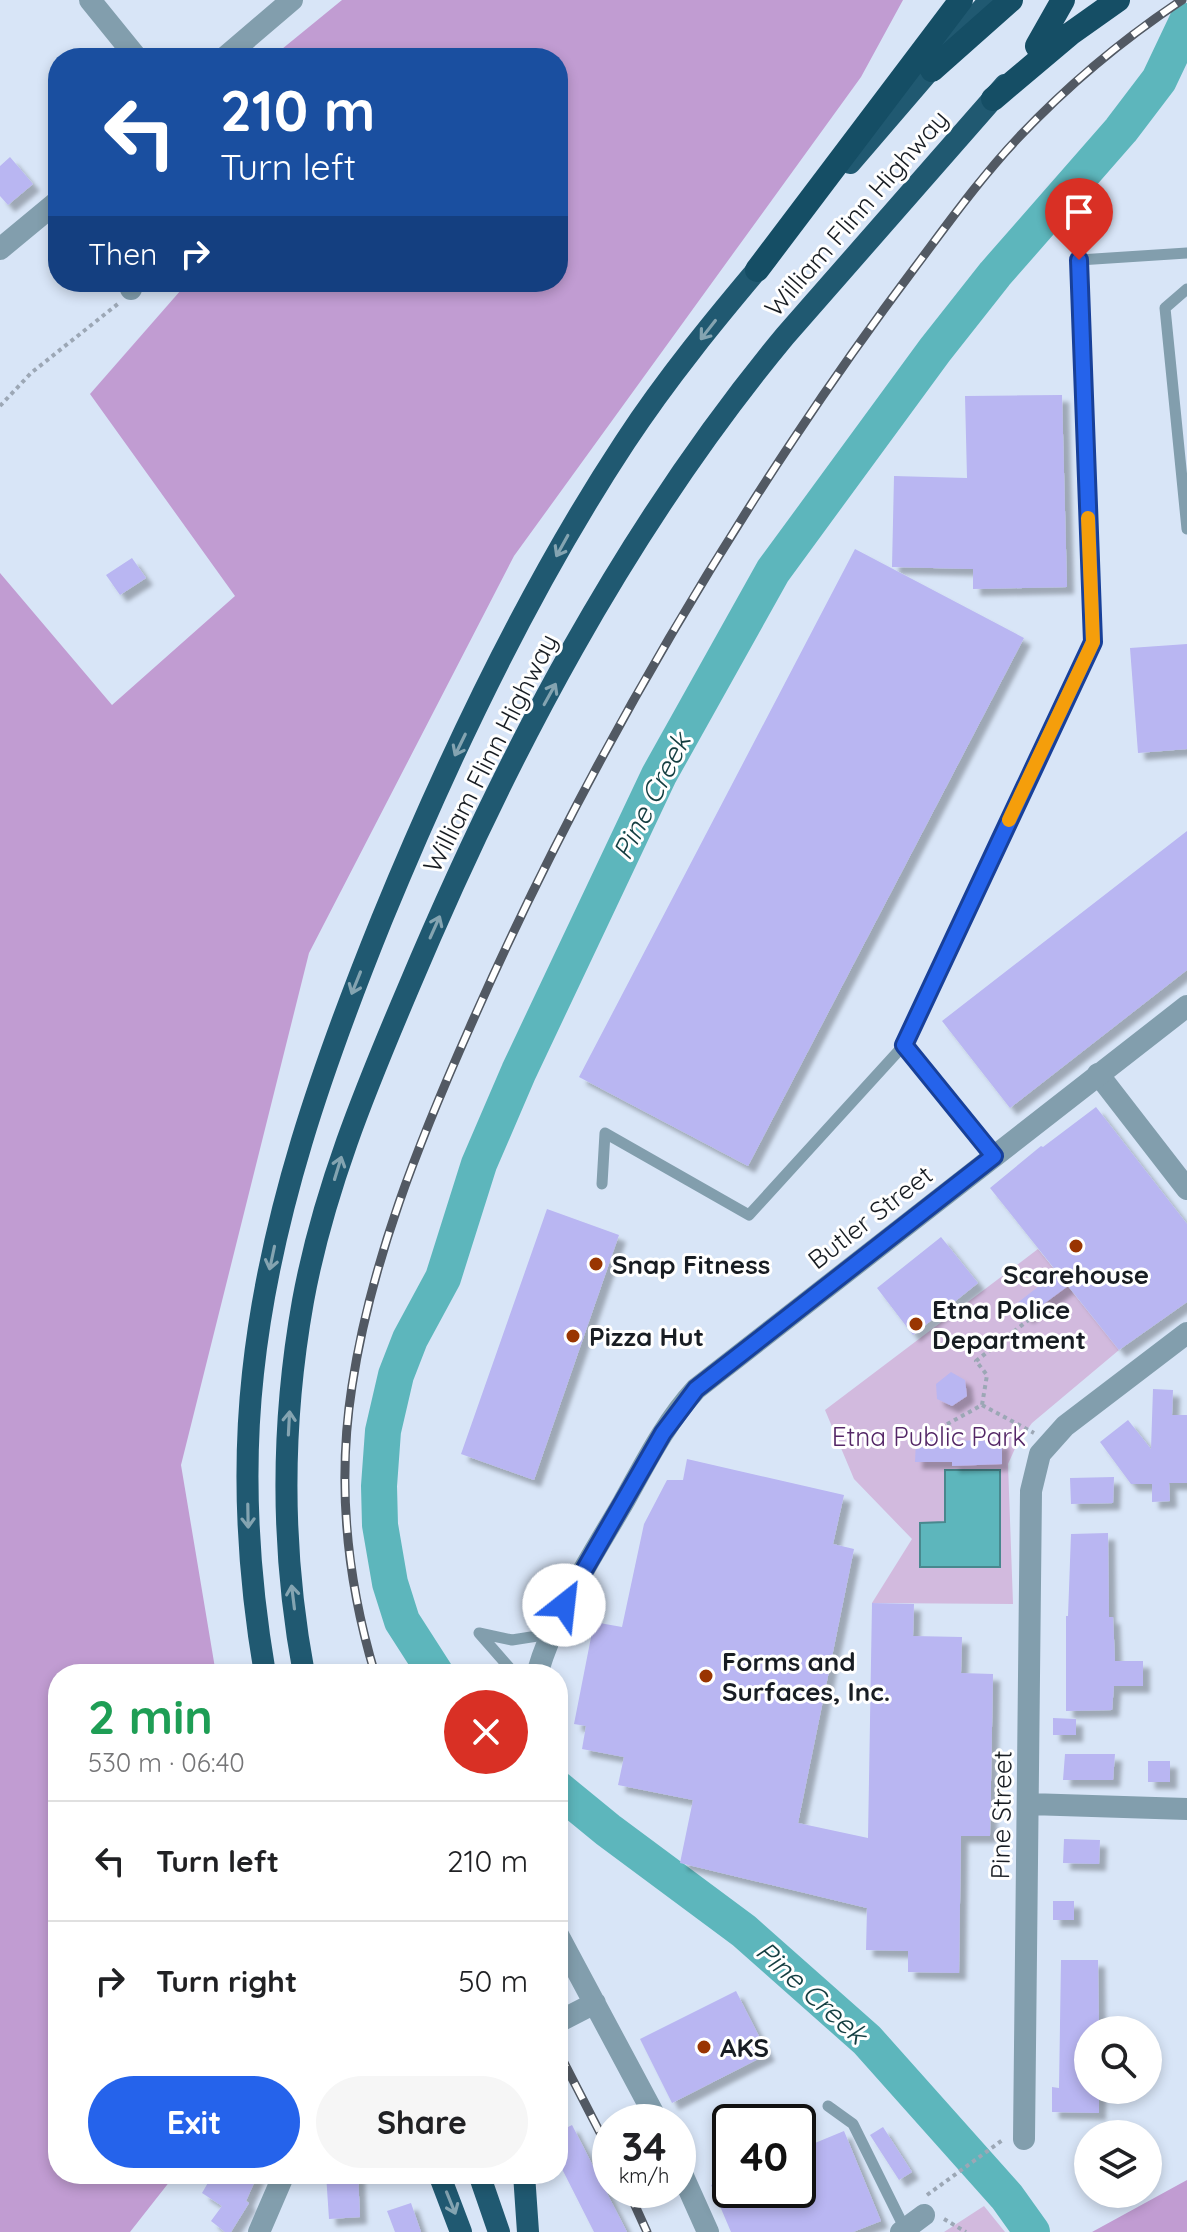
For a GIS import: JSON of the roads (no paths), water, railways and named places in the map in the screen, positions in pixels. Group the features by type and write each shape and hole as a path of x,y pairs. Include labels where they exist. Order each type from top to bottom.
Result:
{"highway":[{"path":"757,270 961,0"},
{"name":"William Flinn Highway","path":"264,1664 249,1550 248,1459 253,1374 266,1287 284,1205 326,1066 355,986 425,820 536,593 626,440 682,362 757,270 990,0"},
{"path":"932,70 1011,0"},
{"path":"1037,46 1063,0"},
{"name":"William Flinn Highway","path":"303,1664 291,1578 287,1501 289,1416 304,1300 342,1153 377,1061 432,933 542,707 664,498 768,356 993,99 1074,0"},
{"path":"993,99 1070,34 1116,1"},
{"path":"443,2184 461,2232"},
{"path":"482,2184 499,2232"},
{"path":"525,2184 528,2232"}],"street":[{"path":"90,0 129,48"},
{"path":"236,48 292,0"},
{"path":"0,249 48,209"},
{"name":"Butler Street","path":"540,1664 568,1598 663,1433 689,1398 722,1368 1187,1006"},
{"path":"1098,1074 1185,1181"},
{"name":"Pine Street","path":"1016,2138 1029,1804 1031,1491 1040,1454 1065,1426 1187,1333"},
{"path":"1029,1804 1187,1809"},
{"path":"568,1953 648,2104"},
{"path":"568,2017 595,2003"},
{"path":"259,2232 280,2184"},
{"path":"696,2205 708,2232"},
{"path":"903,2230 924,2215"}],"lane":[{"path":"602,1184 605,1133 749,1215 904,1045 1093,642 1079,260 1187,253"},
{"path":"1187,289 1165,308 1187,529"},
{"path":"904,1045 994,1156"},
{"path":"506,1664 479,1633 512,1640 551,1634"},
{"path":"828,2106 853,2124 903,2230"}],"waterway":[{"name":"Pine Creek","path":"430,1664 402,1621 390,1583 380,1525 383,1431 396,1375 410,1339 443,1278 479,1164 519,1071 659,775 773,571 935,350 995,274 1121,130 1159,80 1187,21"},
{"name":"Pine Creek","path":"568,1797 744,1931 867,2040 1007,2197 1032,2232"}],"railway":[{"path":"372,1664 351,1567 345,1495 348,1422 360,1339 384,1248 415,1158 470,1027 541,875 619,727 703,582 793,440 884,309 966,200 1019,137 1097,64 1182,0"},
{"path":"568,2070 592,2117"},
{"path":"636,2208 647,2232"}],"place":[{"name":"Scarehouse","path":"1076,1246"},
{"name":"Snap Fitness","path":"596,1264"},
{"name":"Etna Police Department","path":"916,1324"},
{"name":"Pizza Hut","path":"573,1336"},
{"name":"Forms and Surfaces, Inc.","path":"706,1676"},
{"name":"AKS","path":"704,2047"}],"park label":[{"name":"Etna Public Park","path":"929,1436"}]}
